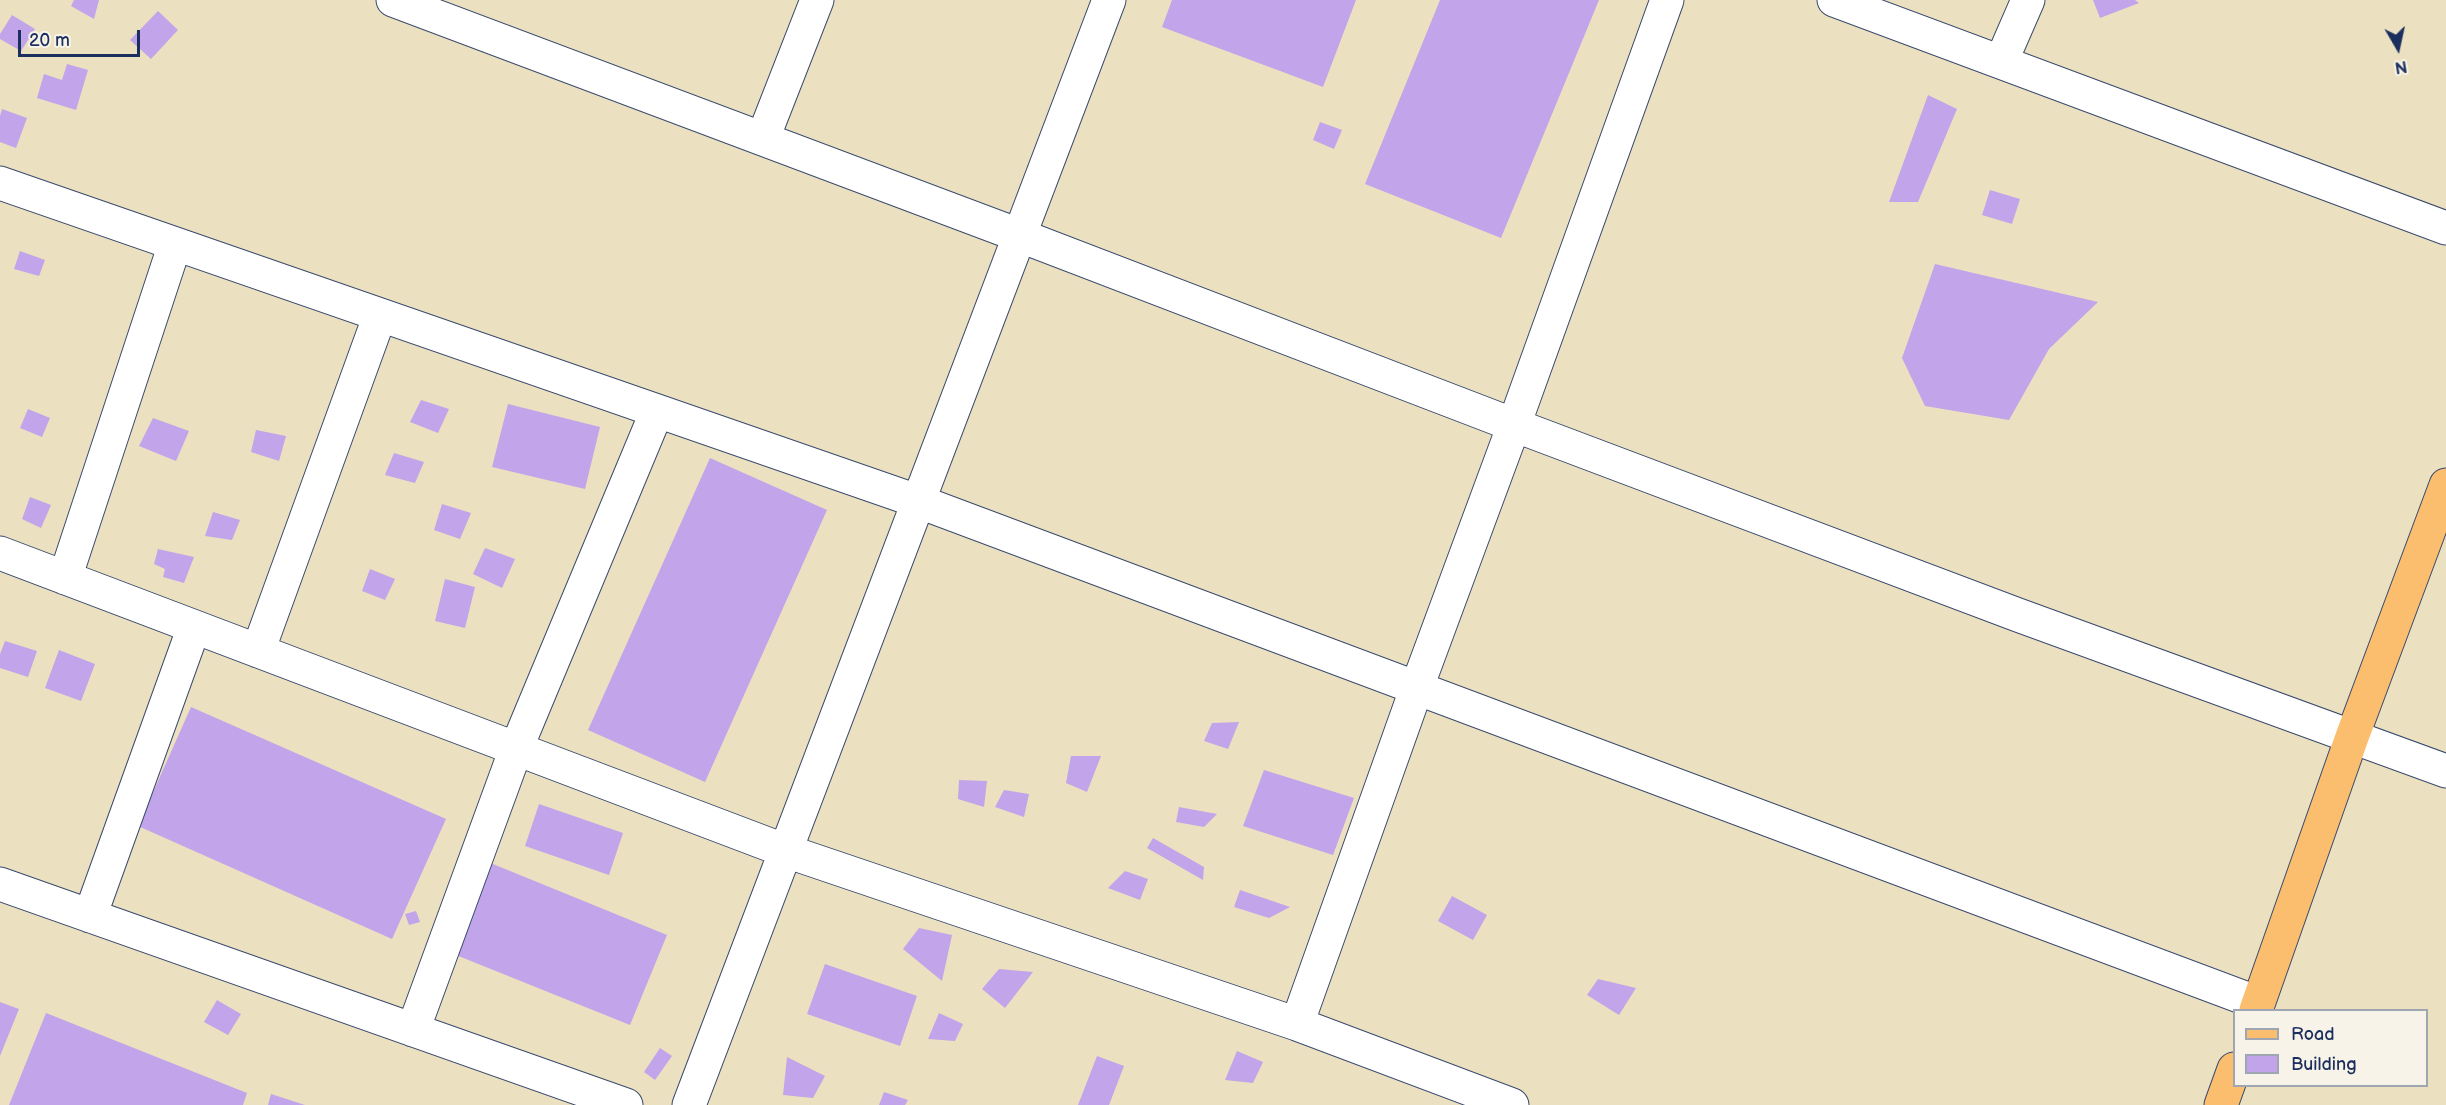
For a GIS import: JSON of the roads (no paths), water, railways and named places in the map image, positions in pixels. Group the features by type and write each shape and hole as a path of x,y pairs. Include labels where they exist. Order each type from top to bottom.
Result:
{"main road":[{"path":"2257,1007 2352,737 2446,485"},
{"path":"2222,1105 2233,1075"}],"street":[{"path":"393,0 763,138 2018,615 2446,771"},
{"path":"763,138 817,0"},
{"path":"689,1105 1109,0"},
{"path":"1297,1024 1667,0"},
{"path":"1834,0 2446,228"},
{"path":"2001,62 2028,0"},
{"path":"0,183 920,502 1417,687 2257,1007"},
{"path":"65,578 176,244"},
{"path":"258,651 380,315"},
{"path":"413,1030 516,749 657,411"},
{"path":"0,553 786,851 1297,1024 1512,1105"},
{"path":"90,916 194,627"},
{"path":"0,884 626,1105"}]}
